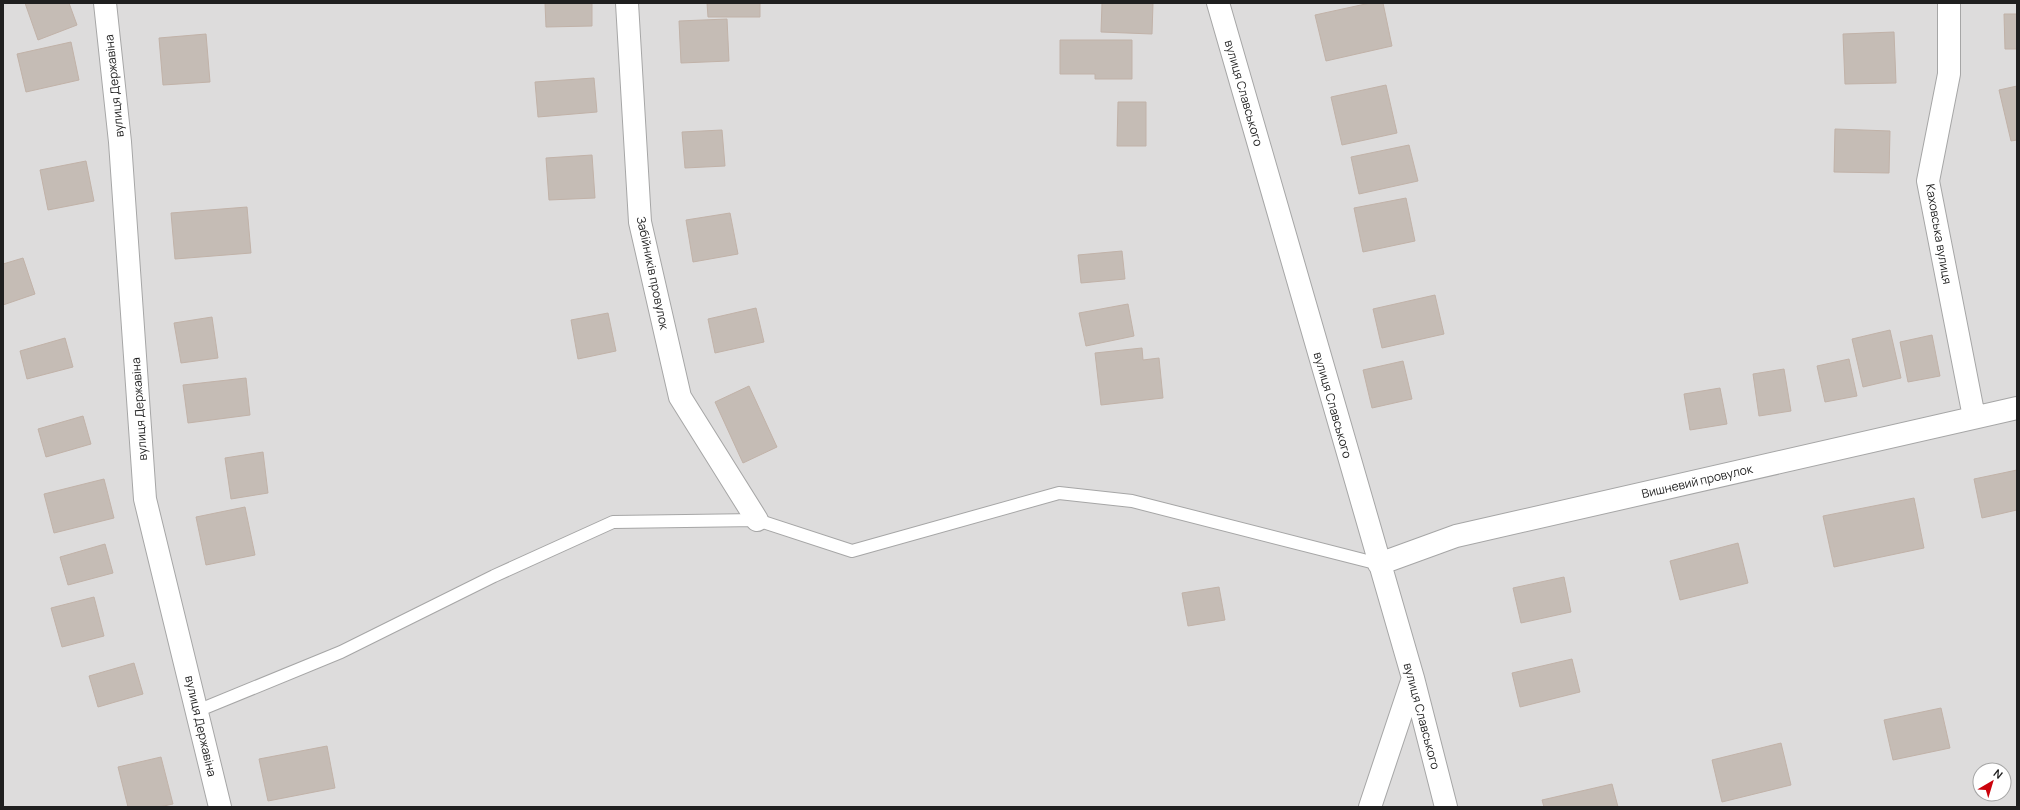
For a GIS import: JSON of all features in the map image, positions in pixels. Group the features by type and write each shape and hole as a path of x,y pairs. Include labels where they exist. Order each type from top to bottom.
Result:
{"street":[{"name":"вулиця Державіна","path":"106,3 120,142 146,499 220,807"},
{"name":"Забійників провулок","path":"626,3 640,222 680,397 757,520"},
{"name":"вулиця Славського","path":"1218,3 1413,678 1446,807"},
{"name":"Каховська вулиця","path":"1949,3 1949,74 1928,181 1974,417"},
{"name":"Вишневий провулок","path":"1379,564 1456,536 2017,408"},
{"path":"1370,807 1413,678"}],"lane":[{"path":"198,711 341,652 494,576 613,522 757,520 852,551 1059,493 1132,501 1379,564"}],"shaded area":[{"path":"3,3 2017,3 2017,807 3,807"}],"building":[{"path":"25,3 69,3 77,25 38,40"},
{"path":"545,3 592,3 592,26 546,27"},
{"path":"707,3 760,3 760,17 708,17"},
{"path":"1102,3 1153,3 1152,34 1101,32"},
{"path":"1370,3 1383,3 1392,46 1326,61 1315,15"},
{"path":"2004,14 2017,14 2017,49 2005,49"},
{"path":"727,19 729,61 681,63 679,21"},
{"path":"1894,32 1896,83 1845,84 1843,34"},
{"path":"206,34 210,82 163,85 159,38"},
{"path":"1060,40 1132,40 1132,79 1095,79 1095,74 1060,74"},
{"path":"71,42 79,80 26,92 17,54"},
{"path":"594,78 597,112 538,117 535,82"},
{"path":"1386,85 1397,133 1342,145 1331,97"},
{"path":"2017,86 2017,140 2011,141 1999,90"},
{"path":"1118,102 1146,102 1146,146 1117,146"},
{"path":"1835,129 1890,131 1889,173 1834,172"},
{"path":"722,130 725,166 685,168 682,132"},
{"path":"1409,145 1418,181 1359,194 1351,157"},
{"path":"592,155 595,198 549,200 546,158"},
{"path":"86,161 94,201 48,210 40,170"},
{"path":"1406,198 1415,241 1363,252 1354,208"},
{"path":"247,207 251,253 175,259 171,213"},
{"path":"730,213 738,254 693,262 686,220"},
{"path":"1122,251 1125,279 1081,283 1078,255"},
{"path":"23,258 35,294 3,305 3,264"},
{"path":"1435,295 1444,334 1382,348 1373,309"},
{"path":"1128,304 1134,336 1086,346 1079,313"},
{"path":"756,308 764,342 715,353 708,319"},
{"path":"608,313 616,351 578,359 571,320"},
{"path":"212,317 218,358 181,363 174,323"},
{"path":"1890,330 1901,378 1863,387 1852,339"},
{"path":"1932,335 1940,376 1908,382 1900,342"},
{"path":"65,338 73,367 27,379 20,351"},
{"path":"1142,348 1143,360 1159,358 1163,398 1101,405 1095,353"},
{"path":"1849,359 1857,396 1825,402 1817,366"},
{"path":"1403,361 1412,399 1372,408 1363,370"},
{"path":"1784,369 1791,411 1759,416 1753,374"},
{"path":"246,378 250,415 188,423 183,385"},
{"path":"749,386 777,447 743,463 715,402"},
{"path":"1720,388 1727,424 1690,430 1684,394"},
{"path":"83,416 91,444 46,457 38,429"},
{"path":"263,452 268,493 231,499 225,458"},
{"path":"2017,470 2017,510 1982,518 1974,479"},
{"path":"104,479 114,518 54,533 44,494"},
{"path":"1914,498 1924,548 1834,567 1823,516"},
{"path":"245,507 255,555 206,565 196,517"},
{"path":"1738,543 1748,583 1680,600 1670,561"},
{"path":"105,544 113,573 68,585 60,557"},
{"path":"1564,577 1571,612 1521,623 1513,588"},
{"path":"1219,587 1225,620 1188,626 1182,593"},
{"path":"94,597 104,636 62,647 51,608"},
{"path":"1572,659 1580,692 1520,707 1512,673"},
{"path":"134,663 143,694 98,707 89,676"},
{"path":"1941,708 1950,748 1893,760 1884,720"},
{"path":"1781,743 1791,785 1722,802 1712,760"},
{"path":"327,746 335,788 268,801 259,759"},
{"path":"161,757 173,804 159,807 128,807 118,767"},
{"path":"1612,784 1618,807 1544,807 1542,800"}]}
